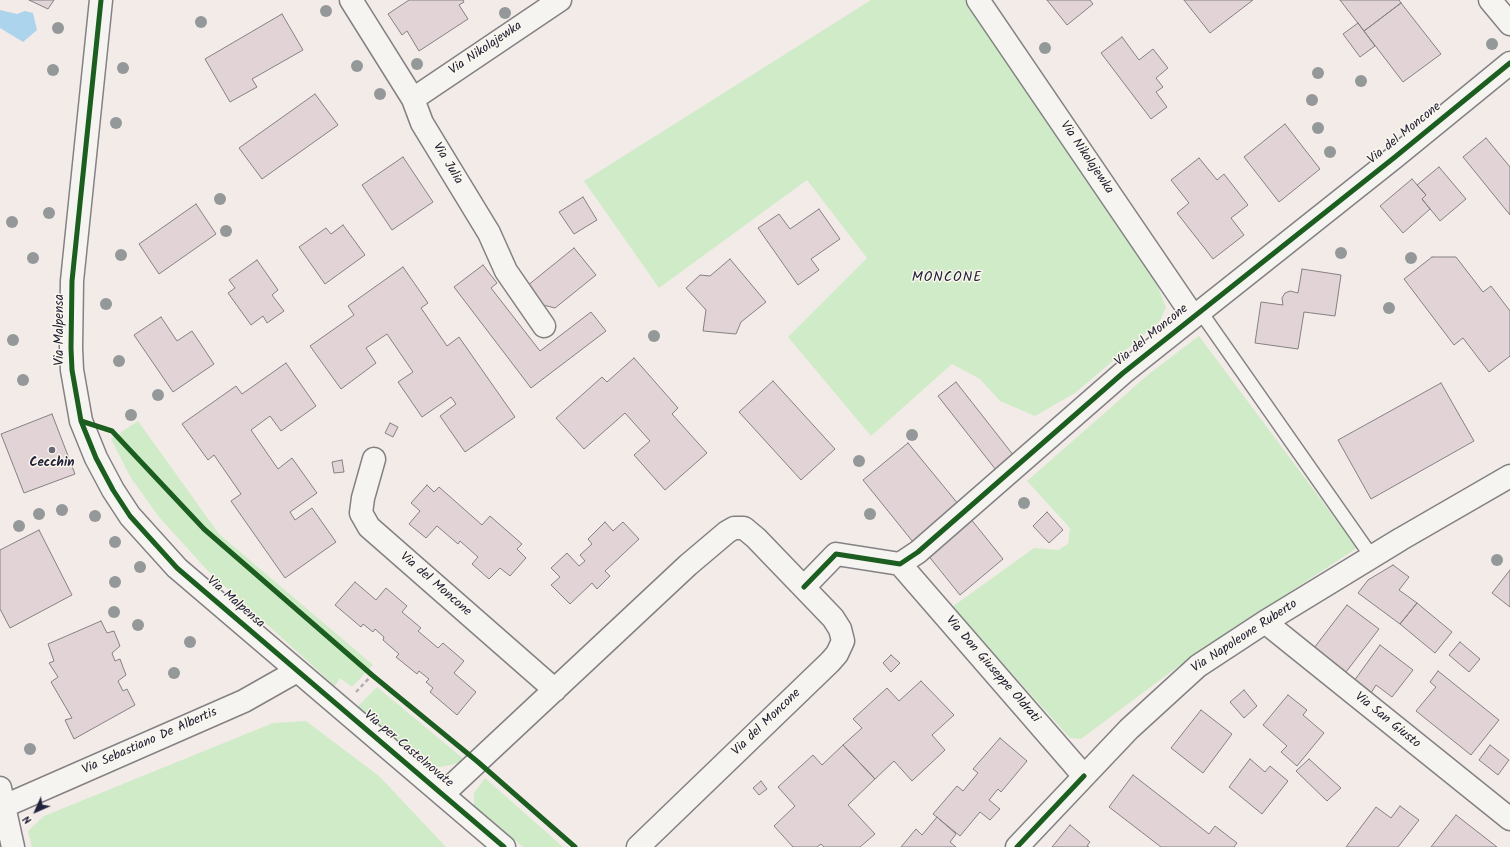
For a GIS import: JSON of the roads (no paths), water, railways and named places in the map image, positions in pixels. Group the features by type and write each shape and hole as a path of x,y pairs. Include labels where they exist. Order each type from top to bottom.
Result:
{"street":[{"name":"Via Malpensa","path":"101,0 72,281 72,370 81,421 103,471 113,490 130,516 177,568 297,671"},
{"name":"Via Julia","path":"351,0 413,99 422,123 489,233 506,271 544,326"},
{"name":"Via Nikolajewka","path":"413,99 560,0"},
{"name":"Via Nikolajewka","path":"978,0 1196,313"},
{"path":"1490,0 1510,24"},
{"name":"Via del Moncone","path":"900,564 924,547 1123,372 1395,157 1510,63"},
{"name":"Via del Moncone","path":"374,459 363,498 361,513 369,527 555,690"},
{"name":"Via Napoleone Ruberto","path":"1017,847 1129,728 1198,666 1265,622 1510,476"},
{"name":"Via del Moncone","path":"443,794 688,565 727,532 734,528 744,528 756,538 833,618 840,630 843,641 837,654 638,847"},
{"path":"804,587 836,554 900,564"},
{"name":"Via Don Giuseppe Oldrati","path":"900,564 1084,776"},
{"name":"Via San Giusto","path":"1265,622 1510,819"},
{"name":"Via per Castelnovate","path":"297,671 504,847"},
{"name":"Via Sebastiano De Albertis","path":"2,800 244,701 297,671"},
{"path":"2,800 14,847"}],"lane":[{"path":"1196,313 1372,557"}],"water":[{"path":"0,10 17,14 25,11 33,13 37,30 23,42 0,28"}],"place":[{"name":"Cecchin","path":"52,450"}],"district":[{"name":"MONCONE","path":"947,279"}]}
